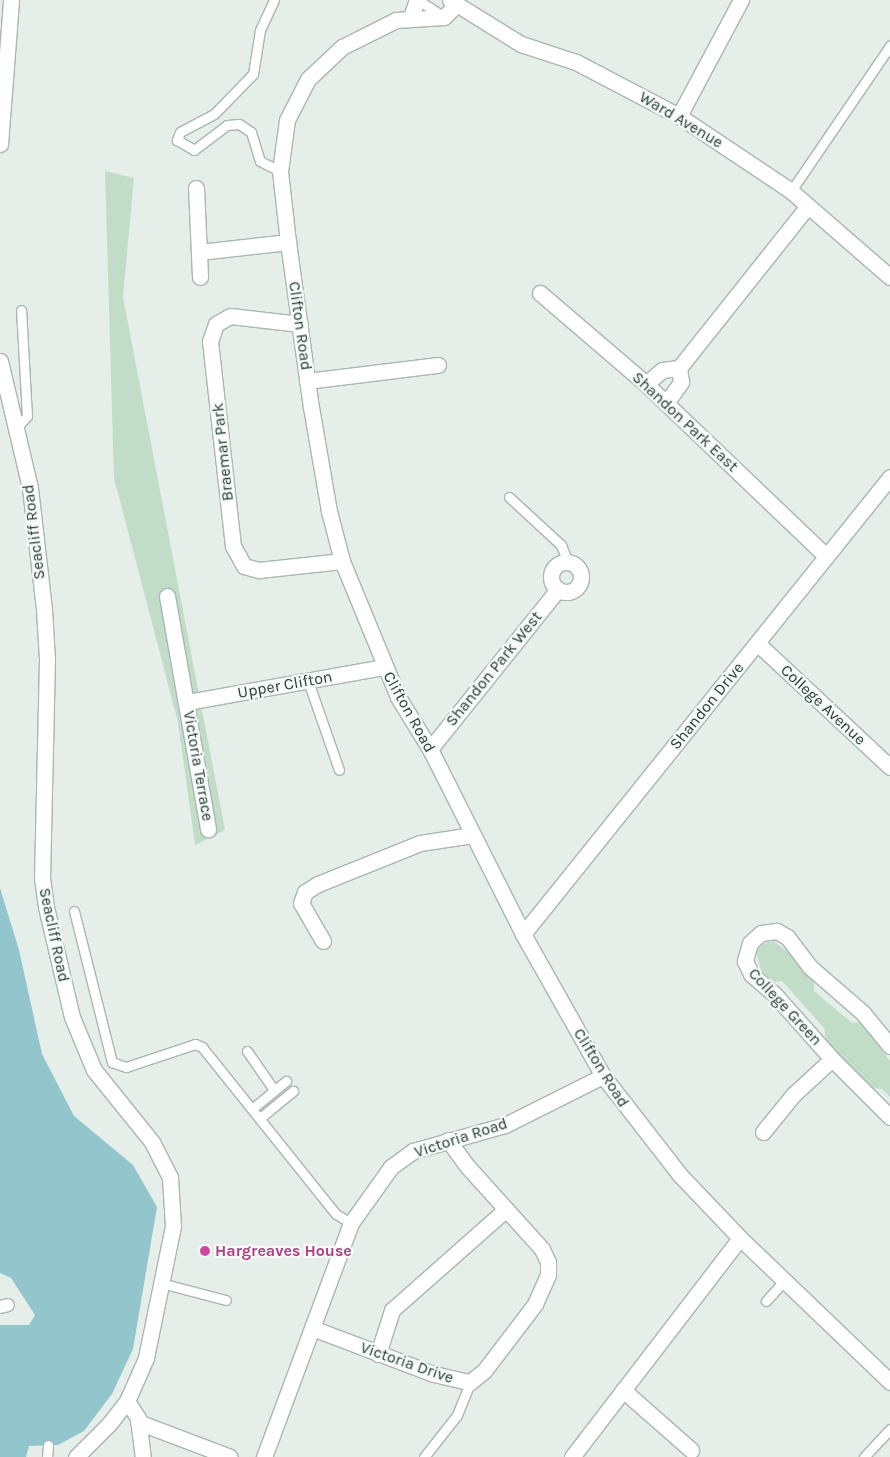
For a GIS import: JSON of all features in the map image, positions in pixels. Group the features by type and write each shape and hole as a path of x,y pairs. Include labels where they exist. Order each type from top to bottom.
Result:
{"street":[{"path":"0,144 11,0"},
{"path":"411,17 418,0"},
{"path":"679,116 741,0"},
{"path":"444,17 454,2"},
{"name":"Ward Avenue","path":"454,2 521,44 576,62 679,116 790,191 890,276"},
{"name":"Clifton Road","path":"444,17 411,17 396,20 342,47 308,79 287,120 280,171 288,242 307,381 329,511 342,561 384,667 430,749 522,934 602,1076 656,1146 740,1238 890,1382"},
{"path":"196,188 200,276"},
{"path":"646,384 662,370 679,368 808,206"},
{"path":"199,252 288,242"},
{"name":"Shandon Park East","path":"540,293 646,384 826,556"},
{"name":"Braemar Park","path":"300,324 230,316 216,324 210,341 233,546 244,566 259,570 342,561"},
{"name":"Seacliff Road","path":"0,361 30,488 47,659 42,878 46,908 72,1017 94,1070 152,1142 170,1177 173,1226 146,1358 127,1401 110,1423 76,1457"},
{"path":"307,381 438,365"},
{"path":"666,403 681,382 679,368"},
{"name":"Shandon Drive","path":"522,934 890,477"},
{"path":"568,562 579,568 580,583 568,592 558,589 552,582 552,572 557,564 568,562"},
{"name":"Shandon Park West","path":"430,749 558,589"},
{"name":"Victoria Terrace","path":"167,596 208,829"},
{"name":"College Avenue","path":"757,644 890,767"},
{"name":"Upper Clifton","path":"186,702 384,667"},
{"path":"323,941 301,903 305,892 318,884 420,843 472,836"},
{"name":"College Green","path":"890,1046 863,1013 810,967 787,937 777,932 762,933 750,943 745,961 751,974 776,996 832,1059 890,1117"},
{"path":"763,1132 793,1096 832,1059"},
{"name":"Victoria Road","path":"264,1457 351,1222 391,1167 413,1151 505,1125 602,1076"},
{"name":"Victoria Drive","path":"312,1328 443,1377 470,1382 484,1371 535,1304 548,1275 548,1262 542,1249 448,1140"},
{"path":"378,1354 392,1310 506,1209"},
{"path":"572,1457 740,1238"},
{"path":"622,1390 691,1450"},
{"path":"127,1401 138,1422 143,1457"},
{"path":"138,1422 230,1457"}],"lane":[{"path":"274,0 260,30 253,74 214,114 180,132 177,140 194,150 227,125 239,124 251,132 260,161 280,171"},
{"path":"418,0 444,17"},
{"path":"790,191 890,46"},
{"path":"16,428 27,416 21,310"},
{"path":"509,496 561,545 568,562"},
{"path":"308,681 339,770"},
{"path":"74,911 112,1062 126,1068 195,1044 207,1053 253,1108 336,1214 351,1222"},
{"path":"247,1051 274,1090"},
{"path":"253,1108 286,1081"},
{"path":"260,1118 293,1091"},
{"path":"766,1301 784,1281"},
{"path":"161,1283 226,1300"},
{"path":"424,1457 457,1415 470,1382"},
{"path":"867,1456 890,1429"},
{"path":"46,1457 48,1445"}],"green space":[{"path":"105,171 134,178 123,297 225,830 195,845 178,722 114,478"},
{"path":"773,941 790,953 802,971 814,982 814,991 852,1023 860,1022 890,1061 890,1097 882,1089 872,1088 826,1041 824,1028 782,981 774,982 761,971 756,951 763,944"}],"water":[{"path":"0,888 19,950 42,1054 74,1116 133,1165 157,1207 133,1349 112,1394 84,1431 58,1445 29,1446 26,1457 0,1457 0,1325 29,1325 35,1315 11,1278 0,1273"}],"place":[{"name":"Hargreaves House","path":"205,1251"}]}
